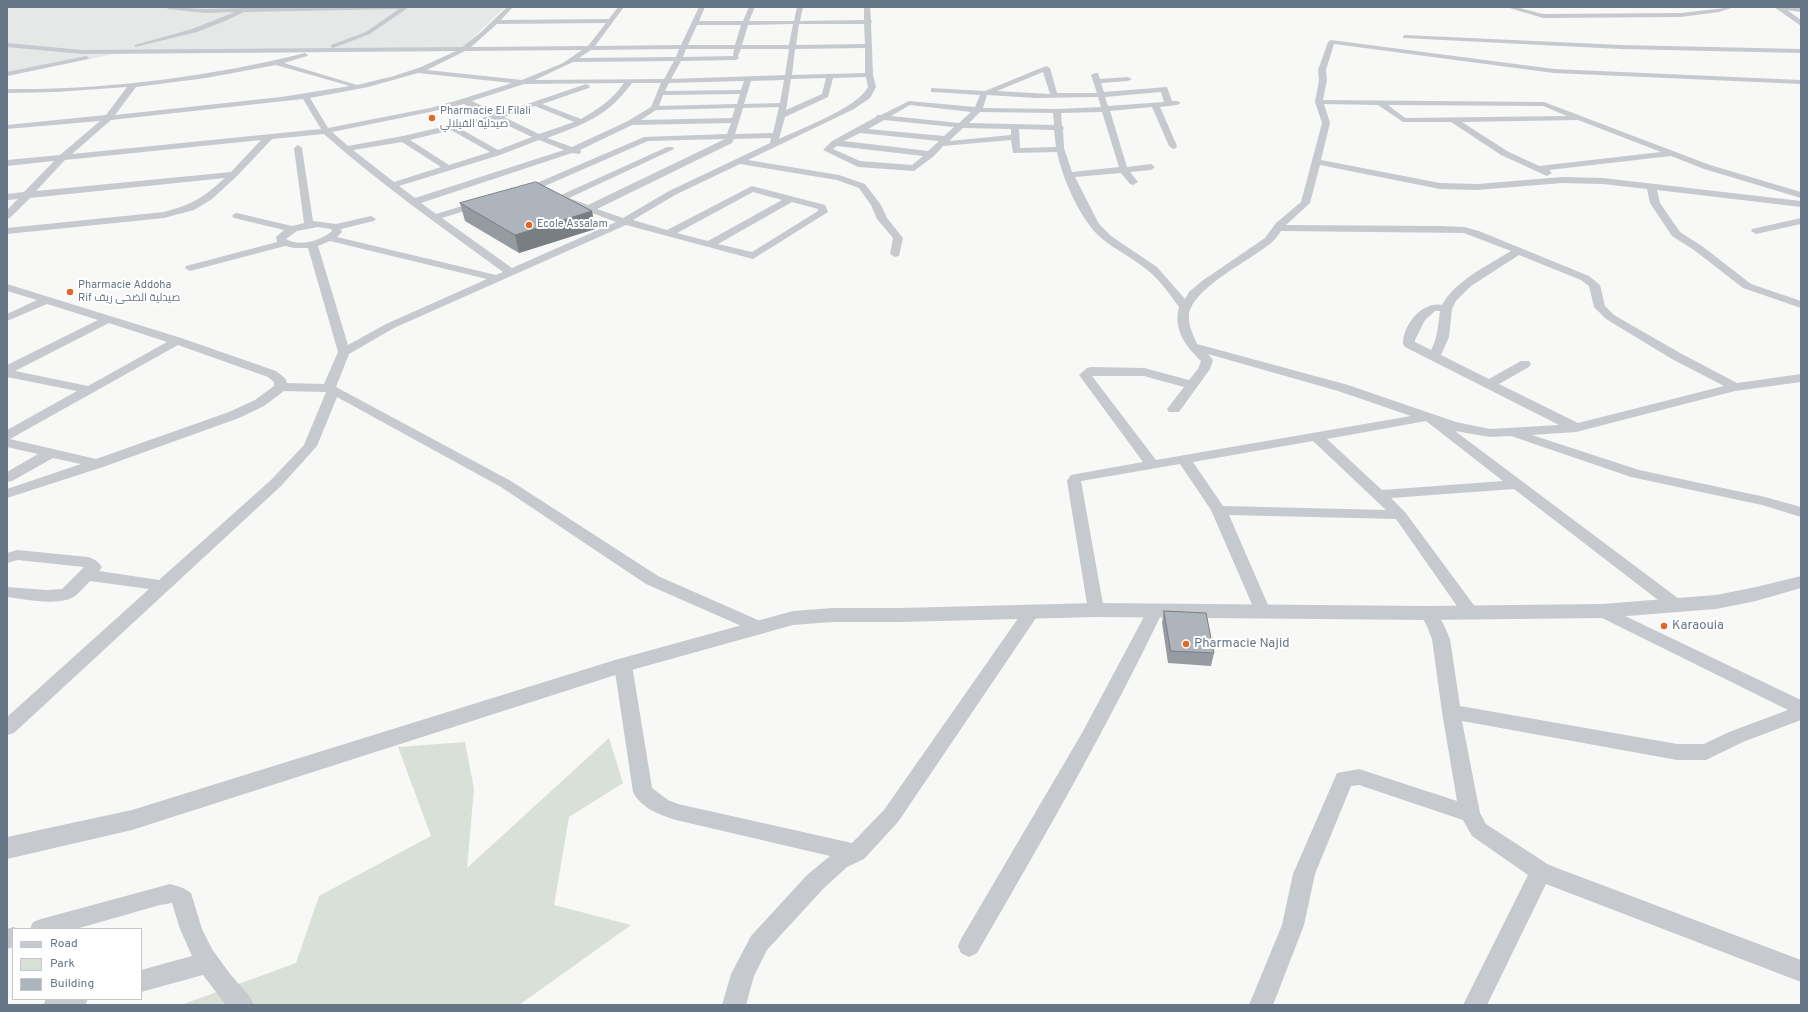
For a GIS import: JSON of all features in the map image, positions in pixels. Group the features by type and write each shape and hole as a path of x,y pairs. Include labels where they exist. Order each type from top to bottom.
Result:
{"street":[{"path":"168,7 195,11 405,7"},
{"path":"7,74 116,52 195,30 249,7"},
{"path":"7,91 42,92 133,85 215,76 277,63 324,49 368,33 405,7"},
{"path":"7,127 108,118 305,96 356,86 414,71 436,63 464,49 510,7"},
{"path":"7,163 326,131 430,110 465,101 524,82 552,71 590,48 621,7"},
{"path":"654,108 671,69 679,59 702,7"},
{"path":"733,69 737,47 752,7"},
{"path":"774,145 784,105 791,47 800,7"},
{"path":"344,352 390,326 496,278 561,251 624,221 666,197 851,107 867,96 872,87 869,75 869,22 867,7"},
{"path":"1509,7 1543,16 1681,15 1730,7"},
{"path":"1778,7 1801,10"},
{"path":"1778,7 1801,24"},
{"path":"495,22 610,21"},
{"path":"695,24 869,22"},
{"path":"1405,37 1614,47 1801,51"},
{"path":"1174,409 1204,369 1207,360 1192,346 1182,321 1185,307 1193,294 1206,282 1270,240 1278,228 1305,203 1326,123 1319,102 1323,80 1322,70 1332,42 1554,71 1801,82"},
{"path":"7,45 66,52 869,46"},
{"path":"572,60 679,59 733,69 748,79 869,75"},
{"path":"277,63 356,86"},
{"path":"934,90 984,94 1054,95 1101,95 1164,89 1173,104 1106,110 1057,111 978,110 909,103 880,117 835,143 827,150 858,164 914,168 978,110 984,94 1046,68 1054,95"},
{"path":"414,71 524,82 596,83 666,81 733,69"},
{"path":"552,71 567,70"},
{"path":"782,114 825,95 830,76"},
{"path":"1128,79 1096,78 1124,170 1134,182"},
{"path":"588,210 729,141 732,136 743,92 748,79"},
{"path":"392,185 497,153 581,122 601,111 629,82"},
{"path":"346,149 403,139 497,117 596,83"},
{"path":"7,216 62,158 108,118 133,85"},
{"path":"660,93 743,92"},
{"path":"305,96 326,131 346,149 414,202 510,272"},
{"path":"815,100 851,107"},
{"path":"465,101 540,138 601,159"},
{"path":"1319,102 1544,104 1726,173 1801,194"},
{"path":"1380,103 1404,120 1583,118"},
{"path":"536,104 581,122"},
{"path":"414,202 573,150 631,123 654,108 784,105"},
{"path":"1155,105 1172,146"},
{"path":"1057,111 1060,128 1060,149 1090,219 1095,226 1112,242 1154,270 1185,307"},
{"path":"880,117 961,125 1060,128"},
{"path":"631,123 736,120"},
{"path":"1454,120 1504,153 1562,180"},
{"path":"1015,127 1016,151 1060,149"},
{"path":"453,128 497,153"},
{"path":"858,130 944,141 1016,137"},
{"path":"512,194 535,187 647,140 777,135"},
{"path":"7,231 177,213 201,203 234,174 268,138"},
{"path":"403,139 448,168"},
{"path":"640,143 699,156"},
{"path":"835,143 931,154"},
{"path":"298,148 309,225"},
{"path":"555,195 677,151"},
{"path":"1538,169 1673,153"},
{"path":"739,161 839,178 862,186 876,205 882,219 898,238 895,254"},
{"path":"1315,161 1440,186 1477,187 1562,180 1604,181 1801,204"},
{"path":"1070,175 1151,167"},
{"path":"7,197 234,174"},
{"path":"1651,186 1655,203 1676,234 1698,248 1747,286 1801,305"},
{"path":"535,187 588,210 624,221 753,256 823,212 822,207 752,189 670,233"},
{"path":"710,244 790,199"},
{"path":"436,217 489,201"},
{"path":"237,216 292,229"},
{"path":"285,243 281,240 282,237 292,229 309,225 325,224 336,227 371,219"},
{"path":"1756,231 1801,221"},
{"path":"190,268 285,243 292,245 312,244 329,238 337,232 336,227"},
{"path":"1278,228 1464,230 1475,233 1518,252 1585,278 1594,286 1600,307 1610,318 1676,356 1735,387"},
{"path":"329,238 496,278"},
{"path":"7,728 276,483 310,446 344,352 312,244"},
{"path":"1434,356 1444,331 1446,309 1450,300 1460,290 1518,252"},
{"path":"7,287 177,341 272,374 280,381 281,387"},
{"path":"7,318 48,299"},
{"path":"1446,309 1432,307 1426,310 1410,333 1408,340 1409,344 1576,428"},
{"path":"7,370 109,319"},
{"path":"7,436 177,341"},
{"path":"1192,346 1343,388 1453,426 1490,433 1576,428 1735,387 1801,378"},
{"path":"1489,384 1525,364"},
{"path":"1152,464 1085,375 1091,371 1137,371 1192,385"},
{"path":"7,374 90,390"},
{"path":"7,494 98,464 244,410 274,393 281,387 331,390 506,484 652,580 761,628"},
{"path":"1096,610 1074,481 1076,478 1430,417 1677,606"},
{"path":"1511,432 1636,474 1765,501 1801,512"},
{"path":"1316,436 1400,515 1470,612"},
{"path":"7,443 98,464"},
{"path":"7,478 51,453"},
{"path":"1184,460 1219,510 1263,612"},
{"path":"1378,495 1518,484"},
{"path":"1219,510 1400,515"},
{"path":"7,558 17,555 88,562 94,567 68,593 51,596 7,592"},
{"path":"87,575 163,586"},
{"path":"7,848 132,820 623,665 692,644 761,628 792,618 832,615 900,615 1096,610 1427,613 1602,611 1677,606 1729,600 1801,582"},
{"path":"734,1005 743,974 759,943 815,882 839,861 856,853 891,816 1032,611"},
{"path":"969,946 1126,672 1154,611"},
{"path":"1602,611 1801,708"},
{"path":"1427,613 1434,623 1441,640 1451,712 1470,814 1479,830 1541,872 1801,971"},
{"path":"623,665 643,792 650,798 676,812 856,853"},
{"path":"1451,712 1677,752 1706,752 1736,737 1801,712"},
{"path":"1261,1005 1293,925 1304,874 1344,779 1359,777 1470,814"},
{"path":"1475,1005 1541,872"},
{"path":"44,928 160,895 175,894 180,896 183,900 193,934 208,963 231,994 242,1005"},
{"path":"142,981 208,963"},
{"path":"55,1005 72,1000"}],"shaded area":[{"path":"7,7 505,7 459,51 114,54 7,76"}],"green space":[{"path":"609,738 623,783 569,817 554,905 631,925 519,1005 181,1005 296,963 319,896 431,836 398,747 465,742 474,789 467,868"}],"building":[{"path":"536,182 592,211 515,235 460,203"},
{"name":"Pharmacie Najid","path":"1164,611 1206,613 1214,653 1171,651"}],"place":[{"name":"Pharmacie El Filali صيدلية الفيلالي","path":"432,118"},
{"name":"Ecole Assalam","path":"529,225"},
{"name":"Pharmacie Addoha Rif صيدلية الضحى ريف","path":"70,292"},
{"name":"Karaouia","path":"1664,626"},
{"name":"Pharmacie Najid","path":"1186,644"}]}
